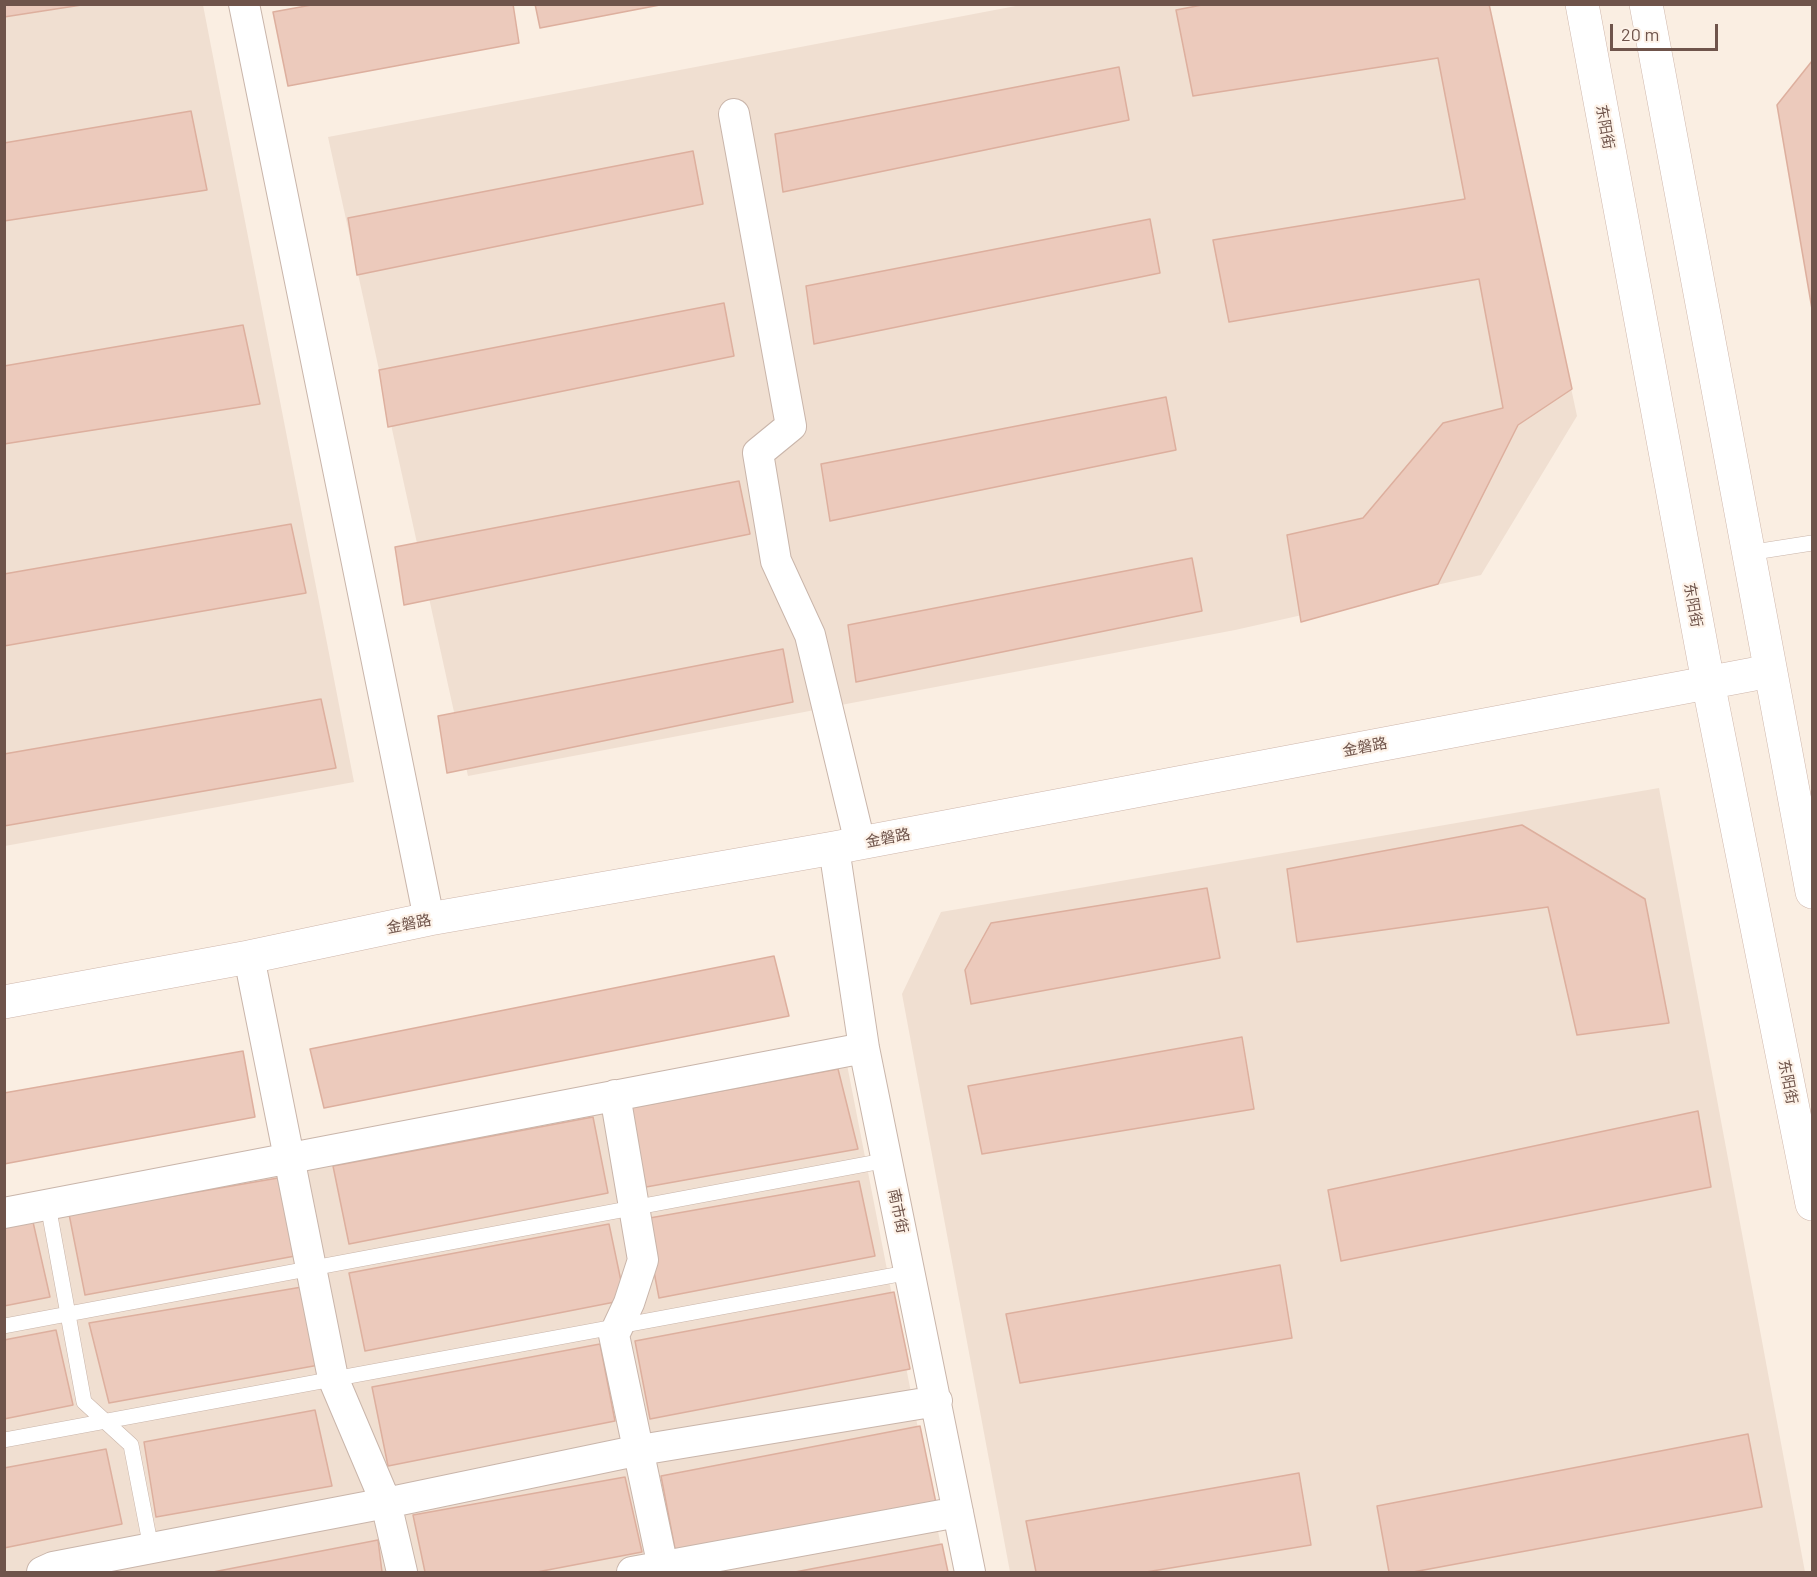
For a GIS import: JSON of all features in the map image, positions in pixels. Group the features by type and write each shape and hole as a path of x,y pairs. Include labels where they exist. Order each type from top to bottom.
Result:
{"main road":[{"name":"东阳街","path":"1582,4 1708,682 1812,1204"},
{"path":"1646,4 1812,892"},
{"name":"金磐路","path":"4,1002 249,957 429,919 847,846 1770,671"}],"street":[{"path":"244,4 429,919"},
{"name":"南市街","path":"734,114 791,426 758,453 776,561 810,635 847,846 864,1048 970,1572"},
{"path":"249,957 333,1378 386,1503 402,1572"},
{"path":"4,1213 864,1048"},
{"path":"615,1095 642,1260 615,1335 663,1570"},
{"path":"24,1572 48,1570 640,1450 937,1401"},
{"path":"632,1572 663,1570 958,1512"}],"lane":[{"path":"1748,553 1812,543"},
{"path":"4,1326 888,1160"},
{"path":"48,1205 84,1402 131,1445 151,1548"},
{"path":"4,1440 911,1272"}],"shaded area":[{"path":"5,5 203,5 354,782 5,846"},
{"path":"1021,5 1489,5 1577,416 1481,575 1235,630 468,776 328,137"},
{"path":"1659,788 1805,1572 1010,1572 902,994 941,912"},
{"path":"842,1039 946,1572 5,1572 4,1221"}],"building":[{"path":"4,4 88,4 4,17"},
{"path":"317,4 513,4 519,43 288,86 273,12"},
{"path":"535,4 665,4 540,28"},
{"path":"1207,4 1489,4 1572,389 1518,425 1438,584 1301,622 1287,535 1363,518 1443,423 1503,408 1479,279 1229,322 1213,240 1465,199 1438,58 1193,96 1176,10"},
{"path":"1812,61 1812,309 1777,105"},
{"path":"1119,67 1129,120 783,192 775,134"},
{"path":"191,111 207,190 4,221 4,143"},
{"path":"693,151 703,204 357,275 348,218"},
{"path":"1150,219 1160,273 814,344 806,286"},
{"path":"724,303 734,356 388,427 379,370"},
{"path":"243,325 260,404 4,444 4,366"},
{"path":"1166,397 1176,450 830,521 821,464"},
{"path":"739,481 750,534 404,605 395,547"},
{"path":"291,524 306,593 4,646 4,574"},
{"path":"1192,558 1202,611 856,682 848,625"},
{"path":"783,649 793,702 447,773 438,716"},
{"path":"321,699 336,768 4,826 4,754"},
{"path":"1522,825 1645,899 1669,1023 1577,1035 1548,907 1297,942 1287,869"},
{"path":"1207,888 1220,958 971,1004 965,970 991,923"},
{"path":"774,956 789,1016 324,1108 310,1049"},
{"path":"1242,1037 1254,1109 982,1154 968,1086"},
{"path":"243,1051 255,1117 4,1164 4,1093"},
{"path":"838,1069 858,1149 646,1187 630,1108"},
{"path":"1698,1111 1711,1187 1341,1261 1328,1190"},
{"path":"593,1117 608,1193 349,1244 333,1166"},
{"path":"278,1178 295,1256 85,1295 69,1214"},
{"path":"859,1181 875,1256 659,1298 644,1219"},
{"path":"33,1222 50,1297 4,1306 4,1227"},
{"path":"609,1224 625,1300 365,1351 349,1273"},
{"path":"1280,1265 1292,1338 1020,1383 1006,1314"},
{"path":"302,1287 319,1365 109,1403 89,1323"},
{"path":"894,1292 910,1369 650,1419 635,1341"},
{"path":"56,1330 73,1405 4,1419 4,1340"},
{"path":"600,1344 615,1421 388,1466 372,1387"},
{"path":"315,1410 332,1486 156,1517 144,1442"},
{"path":"920,1426 936,1503 676,1554 661,1476"},
{"path":"1748,1434 1762,1507 1413,1572 1389,1572 1377,1506"},
{"path":"106,1449 122,1524 4,1548 4,1468"},
{"path":"1299,1473 1311,1545 1146,1572 1036,1572 1026,1521"},
{"path":"625,1477 642,1552 537,1572 425,1572 413,1515"},
{"path":"378,1540 382,1572 213,1572"},
{"path":"942,1544 948,1572 795,1572"}]}
